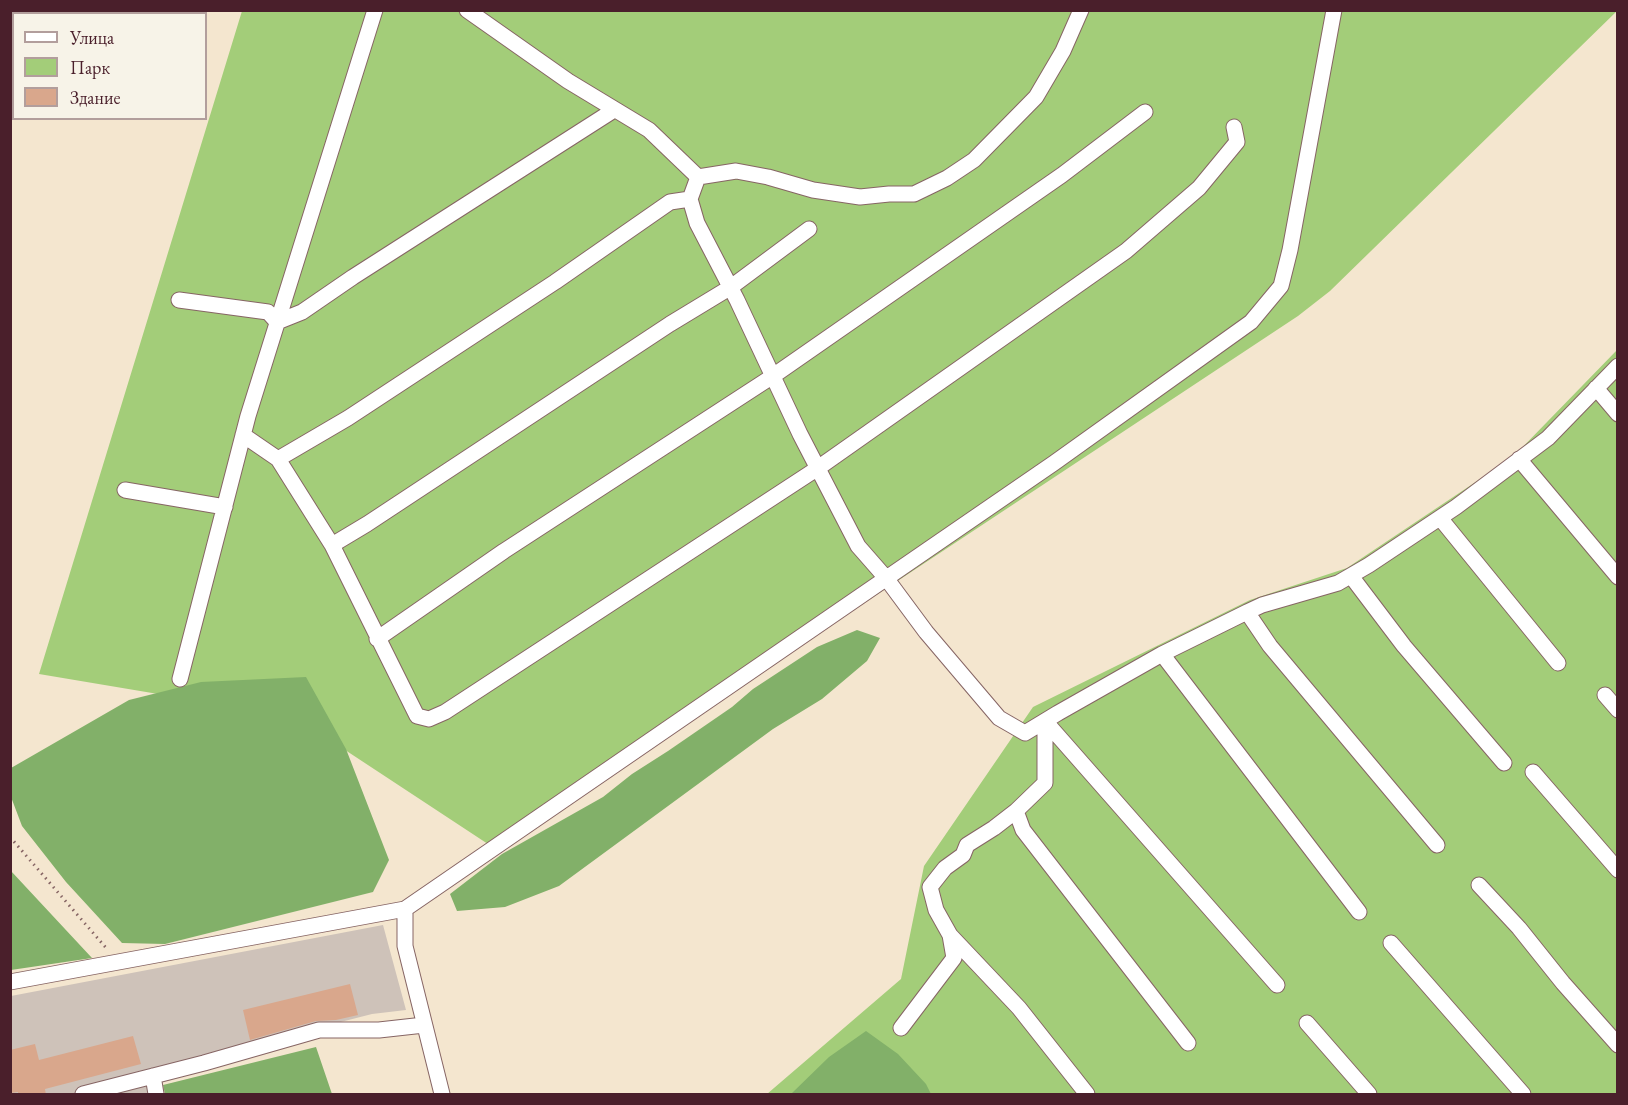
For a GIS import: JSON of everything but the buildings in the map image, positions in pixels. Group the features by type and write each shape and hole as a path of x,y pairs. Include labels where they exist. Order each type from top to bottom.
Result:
{"street":[{"path":"180,679 243,435 375,10"},
{"path":"467,10 568,81 649,129 698,177"},
{"path":"698,177 736,171 768,177 813,190 860,197 914,194 947,178 974,160 1036,97 1063,51 1081,10"},
{"path":"10,982 405,909 1054,463 1251,322 1281,286 1290,250 1334,10"},
{"path":"278,322 302,312 614,110"},
{"path":"377,639 504,551 773,376 1062,175 1145,112"},
{"path":"243,435 278,459 332,545 417,716 429,719 445,712 818,468 1126,251 1199,188 1237,141 1234,127"},
{"path":"698,177 690,199 698,223 858,546 886,578 926,632 999,718 1025,734 1162,654 1247,612 1263,605 1338,583 1351,576 1440,518 1548,438 1617,366"},
{"path":"278,459 348,418 555,282 670,202 690,199"},
{"path":"332,545 731,287 809,229"},
{"path":"179,300 268,312 278,322"},
{"path":"1596,388 1617,414"},
{"path":"1519,459 1617,577"},
{"path":"125,490 225,507"},
{"path":"1440,518 1558,663"},
{"path":"1351,576 1404,645 1503,762"},
{"path":"1247,612 1270,646 1437,845"},
{"path":"1162,654 1359,912"},
{"path":"1605,695 1617,710"},
{"path":"1045,721 1045,783 1016,811 967,845 963,855 945,868 930,887 936,910 950,935 1019,1008 1087,1095"},
{"path":"1045,721 1277,985"},
{"path":"1533,772 1617,870"},
{"path":"1016,811 1023,830 1188,1043"},
{"path":"1479,885 1519,928 1617,1045"},
{"path":"405,909 405,946 442,1095"},
{"path":"902,1028 954,958 950,935"},
{"path":"1391,943 1523,1095"},
{"path":"1307,1023 1369,1095"},
{"path":"83,1095 319,1030 379,1030 424,1025"},
{"path":"153,1076 156,1095"}],"path":[{"path":"10,837 118,962"}],"shaded area":[{"path":"383,925 406,1010 372,1014 160,1068 165,1094 11,1094 11,996"}],"green space":[{"path":"242,11 1617,11 1330,291 1298,316 494,848 295,717 39,674"},
{"path":"1617,350 1617,1094 767,1094 901,979 924,866 1033,707 1250,600 1347,568 1513,457"},
{"path":"857,630 880,638 867,661 822,699 773,729 559,886 505,907 457,911 450,894 502,854 603,797 632,774 732,707 753,689 817,647"},
{"path":"306,677 346,749 389,860 373,892 165,944 122,943 66,882 22,826 11,797 11,768 129,700 201,682"},
{"path":"11,871 92,958 11,970"},
{"path":"866,1031 898,1054 926,1084 931,1094 791,1094 829,1057"},
{"path":"316,1047 332,1094 165,1094 163,1085"}]}
